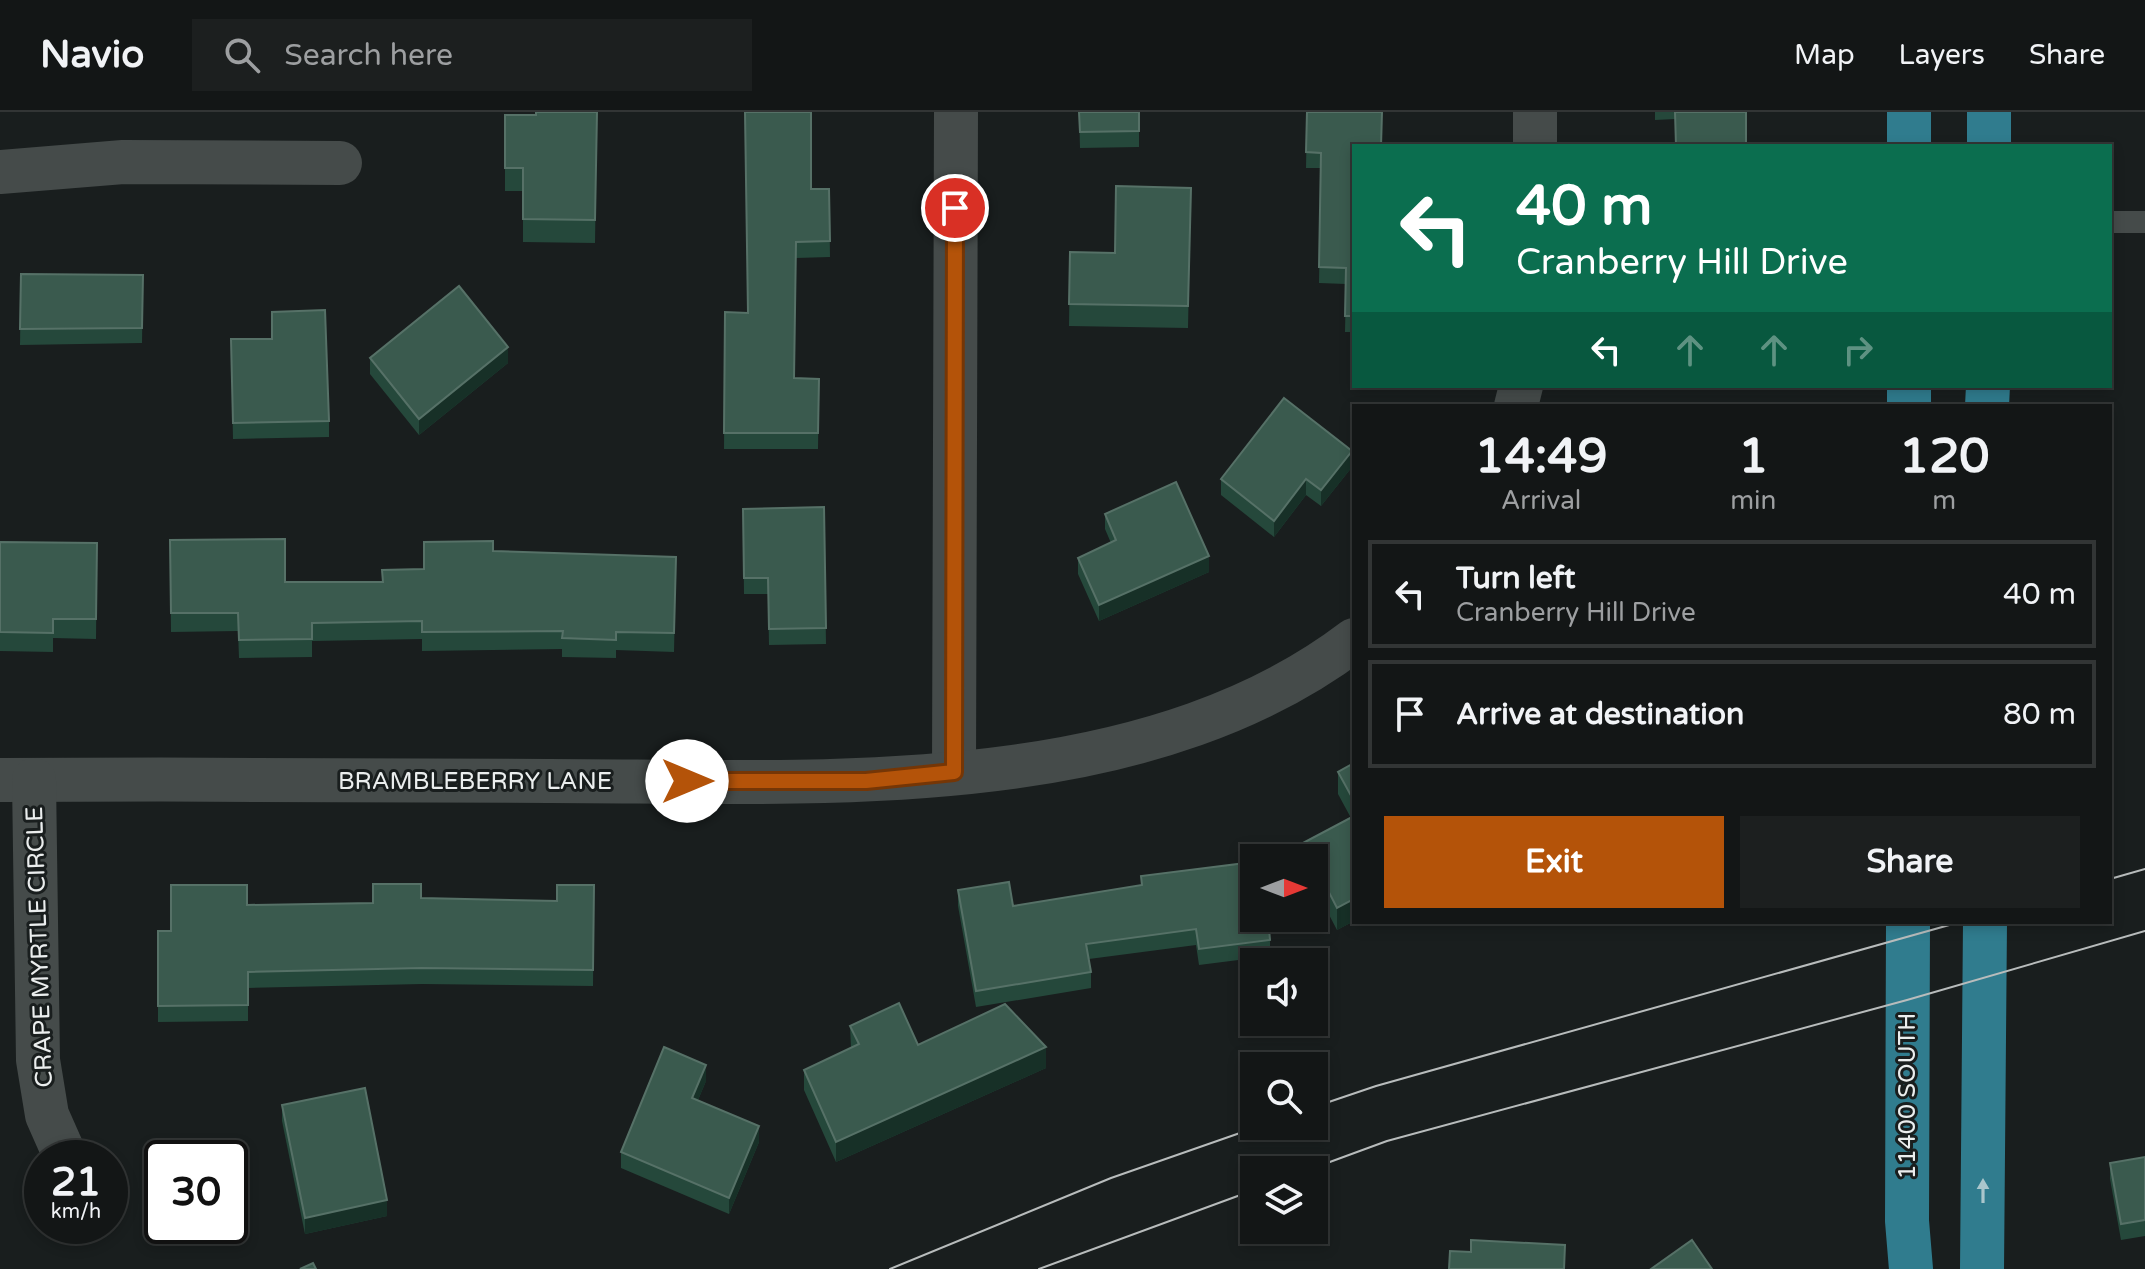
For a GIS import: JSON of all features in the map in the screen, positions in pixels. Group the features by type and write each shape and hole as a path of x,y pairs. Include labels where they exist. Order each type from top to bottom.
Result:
{"main road":[{"path":"1909,112 1909,144"},
{"path":"1989,112 1989,144"},
{"name":"11400 SOUTH","path":"1908,924 1907,1221 1911,1269"},
{"path":"1982,1269 1985,924"}],"street":[{"path":"954,772 956,112"},
{"path":"1535,112 1535,144"},
{"path":"0,172 123,162 340,163"},
{"name":"BRAMBLEBERRY LANE","path":"17,780 866,781 1033,766 1108,751 1242,706 1321,665 1352,642"},
{"name":"CRAPE MYRTLE CIRCLE","path":"17,780 38,1060 47,1115 58,1140"}],"lane":[{"path":"2112,222 2145,222"}],"building":[{"path":"536,112 597,112 595,220 523,219 523,168 505,168 505,115 536,115"},
{"path":"745,112 811,112 811,189 829,189 830,241 796,242 794,378 819,379 818,433 724,433 725,312 748,313"},
{"path":"1079,112 1139,112 1139,131 1080,132"},
{"path":"1307,112 1382,112 1381,144 1352,144 1352,316 1345,316 1346,268 1319,267 1321,153 1306,152"},
{"path":"1675,112 1746,112 1746,144 1676,144"},
{"path":"1116,186 1191,188 1188,306 1069,304 1070,252 1115,253"},
{"path":"21,274 143,275 142,328 20,329"},
{"path":"459,286 508,347 419,419 370,358"},
{"path":"325,310 329,421 233,423 231,339 272,339 272,312"},
{"path":"1284,398 1352,451 1321,490 1306,479 1274,521 1221,479"},
{"path":"1176,482 1209,556 1099,605 1078,558 1116,540 1105,514"},
{"path":"824,507 826,628 769,629 768,578 744,578 743,509"},
{"path":"285,539 285,582 383,582 382,570 424,569 424,542 493,541 493,551 676,557 674,633 616,632 616,640 562,638 563,631 422,632 422,621 312,623 312,639 239,640 238,613 171,613 170,540"},
{"path":"0,542 97,543 96,619 53,619 53,633 0,632"},
{"path":"1352,764 1352,797 1338,772"},
{"path":"1352,817 1352,900 1337,908 1328,890 1328,844 1304,844"},
{"path":"1240,864 1240,932 1269,932 1270,940 1199,949 1196,929 1086,944 1091,972 976,991 958,890 1009,882 1013,906 1142,885 1141,876"},
{"path":"373,884 421,884 421,898 557,901 557,885 594,885 593,970 422,968 248,972 248,1005 158,1006 158,931 171,931 171,885 247,885 247,905 373,903"},
{"path":"899,1003 918,1045 1005,1004 1046,1047 836,1142 804,1070 859,1044 850,1026"},
{"path":"664,1047 706,1065 692,1098 759,1126 729,1198 621,1152"},
{"path":"365,1088 387,1200 305,1218 282,1105"},
{"path":"2145,1157 2145,1220 2121,1224 2110,1163"},
{"path":"1471,1240 1565,1245 1564,1269 1449,1269 1450,1251 1471,1252"},
{"path":"1692,1240 1712,1269 1651,1269"},
{"path":"313,1263 316,1269 300,1269"}],"tram line":[{"path":"2112,878 2145,869"},
{"path":"1328,1102 1376,1086 1953,924"},
{"path":"1328,1163 1387,1141 1907,1000 2145,931"},
{"path":"890,1269 1111,1178 1240,1133"},
{"path":"1039,1269 1240,1195"}],"route":[{"path":"687,781 866,781 954,772 955,208"}]}
